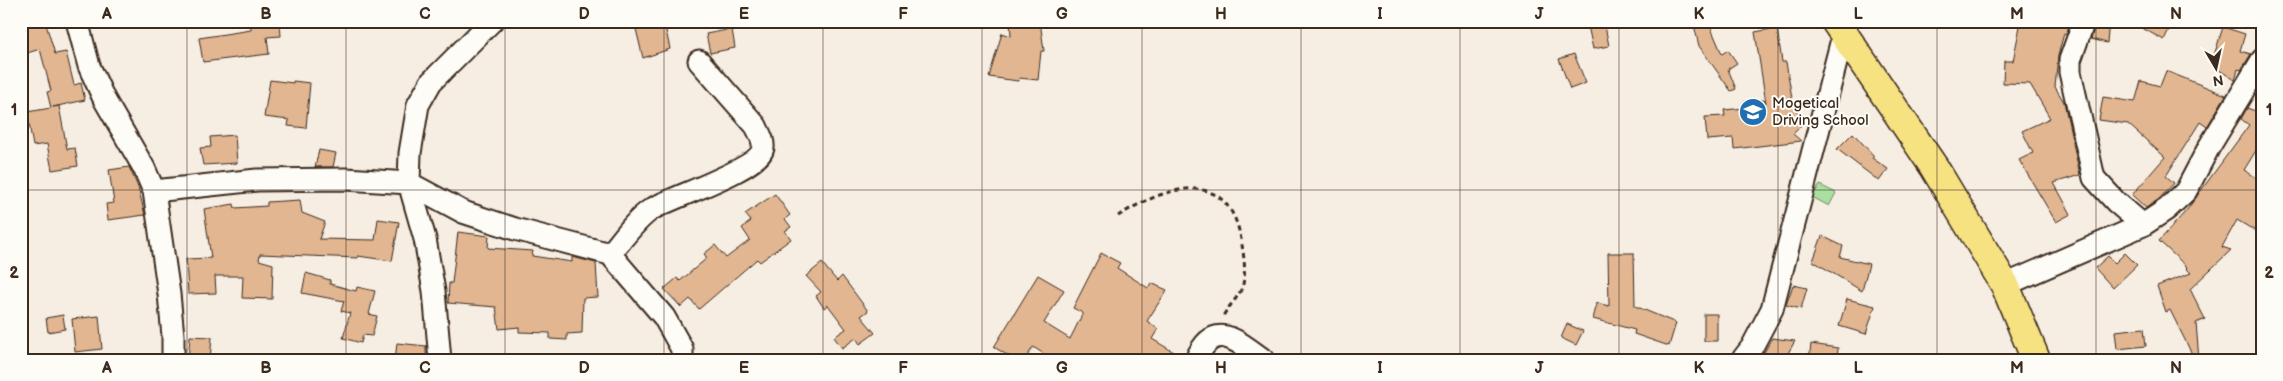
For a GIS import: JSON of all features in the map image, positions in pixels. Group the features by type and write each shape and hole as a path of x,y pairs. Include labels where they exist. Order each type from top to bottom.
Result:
{"highway":[{"path":"1841,25 1934,168 2005,285 2036,360"}],"street":[{"path":"78,21 89,66 104,99 144,168 154,191 169,294 173,360"},
{"path":"440,360 432,282 424,239 409,183 410,153 418,105 431,82 492,21"},
{"path":"2084,21 2070,60 2070,72 2094,178 2111,197 2143,225"},
{"path":"1742,360 1752,347 1772,309 1841,25"},
{"path":"2005,285 2143,225 2167,209 2186,191 2209,147 2262,60"},
{"path":"610,254 650,210 726,177 758,158 763,148 762,138 756,126 699,61"},
{"path":"154,191 257,180 346,179 409,183 464,212 515,229 610,254 664,317 682,349 682,360"},
{"path":"1196,360 1206,341 1217,336 1235,340 1264,360"}],"path":[{"path":"1118,216 1143,200 1174,190 1199,188 1220,197 1238,224 1245,270 1241,289 1228,306 1217,336"}],"green space":[{"path":"1820,185 1836,193 1829,206 1812,197"}],"building":[{"path":"21,21 45,21 55,54 66,52 74,85 81,83 85,100 53,107 59,106 67,149 75,148 78,166 52,170 47,144 33,146 27,112 51,108 47,92 51,91 40,49 21,55"},
{"path":"648,21 664,21 670,49 643,58 635,25"},
{"path":"1010,21 1040,21 1044,51 1041,51 1038,80 1019,78 1018,81 989,77 1002,33 1011,36"},
{"path":"1587,21 1604,21 1609,46 1593,49"},
{"path":"1693,21 1708,21 1722,54 1728,50 1737,63 1728,69 1736,89 1731,91 1699,46"},
{"path":"2021,21 2038,25 2038,21 2071,21 2066,34 2064,33 2058,56 2055,87 2064,102 2080,175 2054,183 2071,214 2056,222 2019,160 2033,153 2022,131 2050,118 2030,84 2003,83 2004,61 2013,61"},
{"path":"2096,21 2109,21 2107,43 2091,39"},
{"path":"2129,21 2173,21 2164,40"},
{"path":"280,23 281,36 267,37 269,54 203,62 199,38 251,30 251,25"},
{"path":"2223,27 2245,34 2240,51 2251,54 2241,70 2238,69 2235,80 2211,65"},
{"path":"1777,28 1782,62 1786,62 1793,104 1797,103 1800,127 1793,134 1801,141 1734,149 1733,138 1707,140 1705,117 1725,116 1724,110 1745,108 1744,102 1764,100 1766,103 1755,32"},
{"path":"732,29 735,48 710,53 706,34"},
{"path":"1574,54 1586,83 1570,89 1559,59"},
{"path":"2166,71 2226,95 2207,127 2200,122 2166,176 2174,183 2159,199 2146,208 2132,195 2165,157 2128,124 2099,120 2103,97 2135,102 2141,81 2160,86"},
{"path":"270,80 310,83 306,128 288,126 289,120 264,117"},
{"path":"2262,107 2262,136 2258,143 2260,144 2244,170 2262,181 2262,235 2237,220 2222,247 2231,250 2190,289 2205,319 2196,323 2199,360 2195,360 2170,310 2166,312 2157,286 2191,273 2159,241 2186,211 2249,125 2241,119 2247,108 2258,112"},
{"path":"1853,133 1874,156 1872,158 1888,169 1879,181 1837,149"},
{"path":"235,135 237,163 203,165 200,148 211,147 210,137"},
{"path":"319,150 336,153 333,167 315,167"},
{"path":"129,167 138,187 145,215 108,220 106,204 114,203 109,170"},
{"path":"775,194 790,215 785,219 791,227 785,231 791,239 760,262 757,259 699,309 690,299 681,307 664,289 677,278 680,281 707,258 704,254 715,245 726,258 750,240 742,228 751,221 745,214"},
{"path":"300,200 302,213 325,222 319,239 375,240 378,219 399,222 392,261 358,256 358,258 260,254 259,260 273,264 272,299 242,298 243,276 215,276 216,293 188,294 186,259 211,258 204,209 234,204 235,208 267,206 267,202"},
{"path":"458,232 489,236 488,248 533,251 532,256 572,262 572,257 596,263 598,297 583,298 582,333 567,334 567,340 550,339 550,333 519,332 519,327 499,329 496,307 448,303 449,283 452,283"},
{"path":"1822,236 1843,246 1840,257 1869,264 1862,291 1813,261"},
{"path":"1101,253 1120,263 1117,268 1148,288 1151,283 1167,290 1147,321 1158,329 1152,339 1184,358 1184,360 1054,360 1033,347 1025,360 1015,360 994,347 1038,275 1064,290 1044,323 1070,339 1083,313 1073,308"},
{"path":"1608,253 1634,253 1635,306 1676,323 1669,346 1634,334 1635,330 1593,319 1597,303 1609,306"},
{"path":"2125,253 2137,265 2113,288 2095,268 2108,256 2115,263"},
{"path":"822,263 837,281 842,276 868,311 861,316 875,333 860,344 856,338 842,348 834,337 846,329 828,305 824,308 816,296 821,292 806,276"},
{"path":"306,273 330,280 330,284 356,291 357,287 375,291 369,314 377,316 372,336 363,335 361,343 343,338 350,313 341,311 344,301 302,293"},
{"path":"1793,285 1807,288 1801,309 1786,305"},
{"path":"1847,299 1875,306 1866,334 1839,326"},
{"path":"1704,314 1717,314 1717,341 1704,341"},
{"path":"63,315 65,329 48,332 46,318"},
{"path":"99,316 102,349 75,352 72,319"},
{"path":"1567,324 1583,331 1576,345 1561,338"},
{"path":"2144,328 2146,346 2117,349 2115,331"},
{"path":"190,336 212,337 210,360 188,360"},
{"path":"1772,338 1795,341 1784,360 1760,360"},
{"path":"397,343 426,346 426,360 395,360"},
{"path":"1811,344 1838,348 1837,360 1809,360"}],"place":[{"name":"Mogetical Driving School","path":"1753,112"}]}
